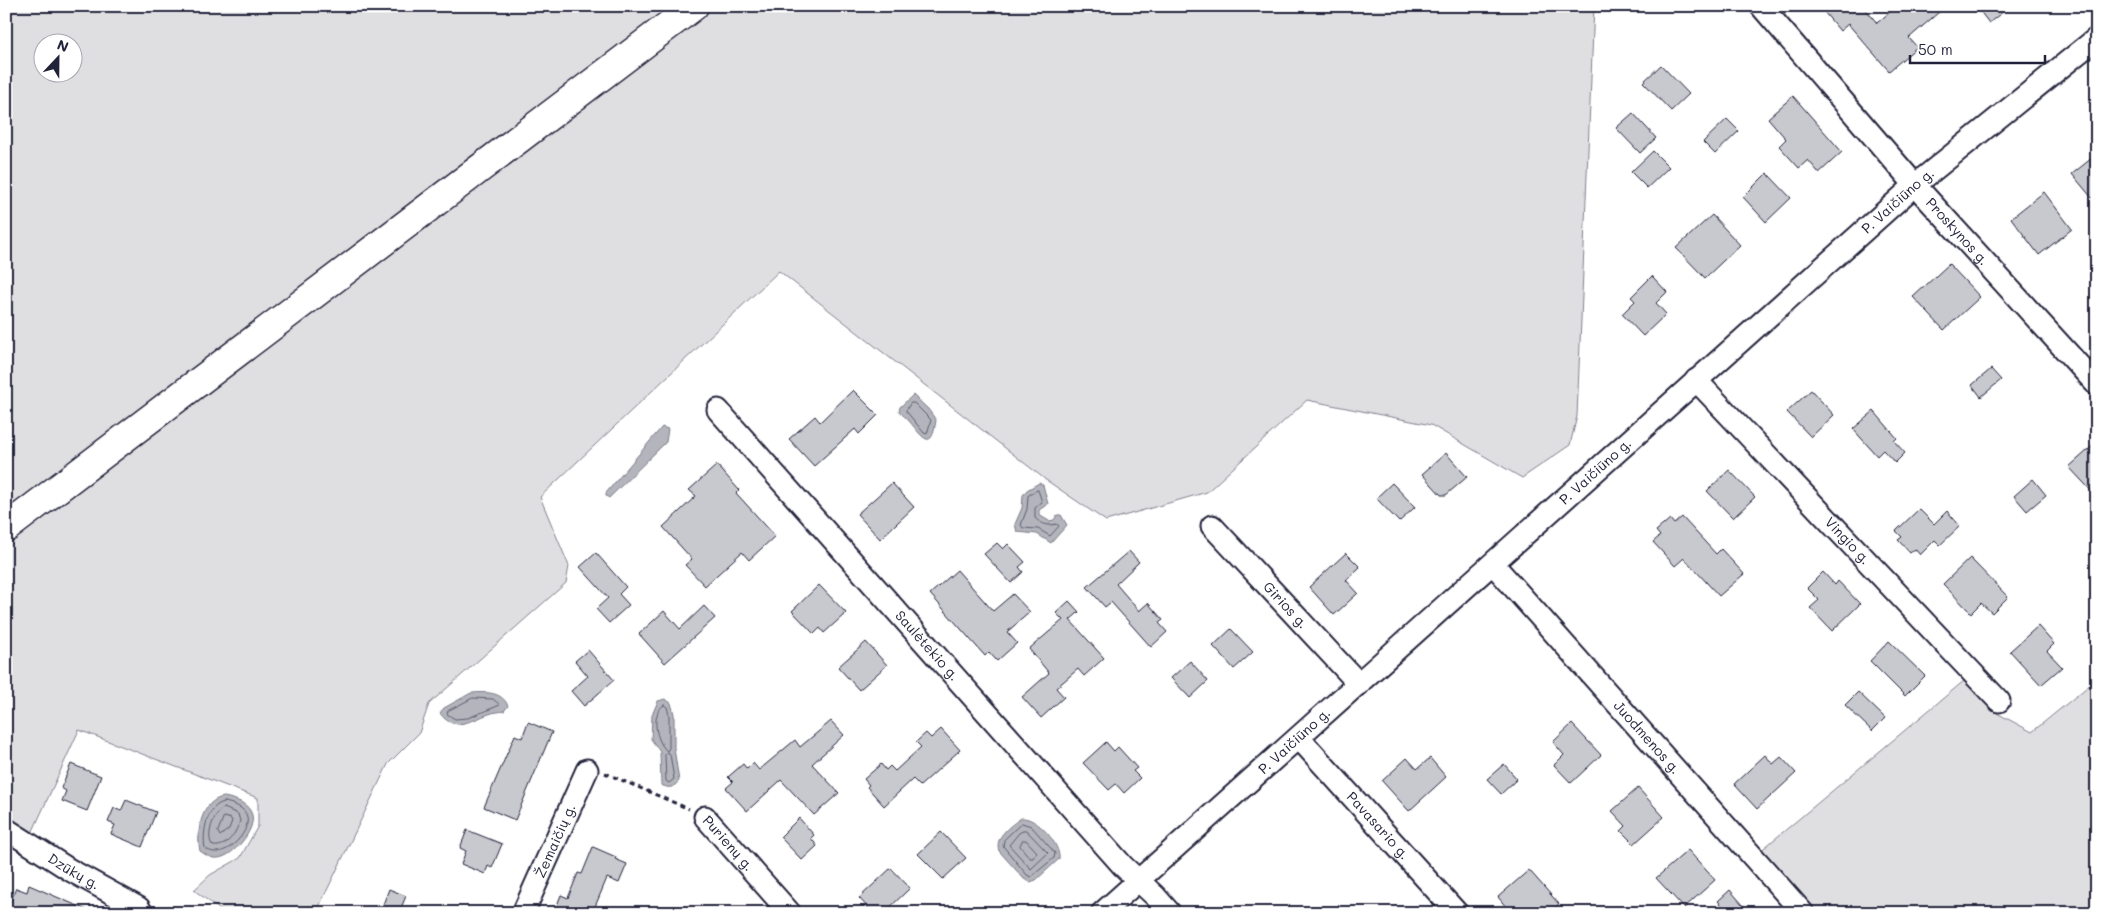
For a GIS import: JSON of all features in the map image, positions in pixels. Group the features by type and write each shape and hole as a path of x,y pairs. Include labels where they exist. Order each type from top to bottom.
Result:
{"main road":[{"path":"6,528 694,6"}],"street":[{"name":"Proskynos g.","path":"1760,6 1915,185 2097,385"},
{"name":"P. Vaičiūno g.","path":"1102,913 1915,185 2097,38"},
{"name":"Vingio g.","path":"1696,380 1999,701"},
{"name":"Saulėtekio g.","path":"718,410 1116,859 1170,913"},
{"name":"Girios g.","path":"1212,526 1359,684"},
{"name":"Juodmenos g.","path":"1493,564 1802,913"},
{"name":"Pavasario g.","path":"1299,738 1457,913"},
{"name":"Žemaičių g.","path":"523,913 592,770"},
{"name":"Purienų g.","path":"705,817 790,913"},
{"name":"Dzūkų g.","path":"6,829 70,870 138,908 142,913"}],"path":[{"name":"Purienų g.","path":"592,770 646,789 705,817"}],"shaded area":[{"path":"6,6 670,6 6,511"},
{"path":"714,6 1594,6 1577,416 1570,445 1522,478 1431,425 1307,400 1207,492 1106,521 1046,480 779,271 540,497 569,566 566,583 429,704 419,733 388,764 316,913 224,913 194,890 210,875 240,858 258,826 258,798 79,730 32,833 6,814 6,541"},
{"path":"2097,679 2097,913 1811,913 1758,853 1965,680 1993,711 2032,732"}],"water":[{"path":"913,395 928,409 936,420 932,436 929,439 923,437 899,411 900,407"},
{"path":"662,427 668,429 666,442 609,498 606,496 606,493"},
{"path":"1039,483 1043,485 1048,504 1039,510 1039,515 1049,521 1054,520 1057,515 1061,515 1067,525 1051,543 1037,534 1017,532 1015,524 1022,508 1023,495 1027,490"},
{"path":"471,693 497,695 508,706 504,711 491,713 469,722 457,724 445,719 440,713 444,708"},
{"path":"665,699 671,703 674,714 674,748 679,781 669,787 661,785 660,752 651,739 652,715 658,701"},
{"path":"224,797 237,800 248,807 252,815 252,821 247,835 236,848 224,856 213,858 200,851 200,826 205,810 216,799"},
{"path":"1021,818 1034,821 1040,826 1052,839 1059,853 1059,859 1036,880 1030,882 1024,879 999,851 998,846 1004,832"}],"building":[{"path":"1819,6 1863,6 1877,23 1897,6 1946,6 1909,38 1917,47 1889,71 1848,24 1840,31"},
{"path":"1976,6 2010,6 1989,23"},
{"path":"1661,65 1689,94 1671,111 1643,82"},
{"path":"1793,96 1842,152 1819,173 1808,160 1799,168 1779,146 1786,139 1768,118"},
{"path":"1633,113 1656,138 1640,153 1616,128"},
{"path":"1727,119 1739,131 1715,154 1703,142"},
{"path":"1653,151 1669,167 1647,188 1631,172"},
{"path":"2097,154 2097,204 2072,174"},
{"path":"1767,173 1791,198 1766,222 1743,197"},
{"path":"2044,192 2072,229 2039,255 2011,218"},
{"path":"1712,215 1740,245 1705,278 1676,248"},
{"path":"1949,264 1980,297 1944,330 1913,297"},
{"path":"1652,276 1667,292 1656,303 1666,314 1643,336 1622,314 1635,301 1631,297"},
{"path":"1991,369 2001,380 1981,397 1972,385"},
{"path":"853,390 878,415 859,434 855,429 814,466 789,439 815,416 820,422"},
{"path":"1811,390 1834,415 1811,437 1787,412"},
{"path":"1874,411 1897,438 1894,441 1905,453 1895,463 1883,450 1877,456 1853,429"},
{"path":"2097,442 2097,497 2069,467"},
{"path":"1446,453 1467,477 1446,495 1441,495 1422,474"},
{"path":"717,465 739,490 736,493 775,536 749,560 742,552 705,586 685,565 692,559 663,527 696,496 689,490"},
{"path":"1729,470 1755,497 1733,518 1707,491"},
{"path":"2033,479 2046,495 2027,511 2014,496"},
{"path":"892,483 914,507 880,539 857,514"},
{"path":"1392,483 1415,507 1399,522 1376,498"},
{"path":"1919,509 1934,524 1947,511 1960,526 1940,545 1935,540 1920,555 1915,549 1910,553 1898,540 1902,537 1896,531"},
{"path":"1682,517 1716,554 1721,549 1744,574 1719,596 1684,558 1675,566 1653,542 1660,536 1656,531 1670,519 1674,524"},
{"path":"997,543 1003,549 1008,544 1025,562 1019,567 1023,572 1011,583 984,554"},
{"path":"1129,551 1139,562 1116,584 1139,611 1148,603 1163,620 1159,623 1167,632 1151,647 1111,602 1105,607 1087,587"},
{"path":"596,553 626,587 619,594 629,605 609,623 596,609 608,598 580,567"},
{"path":"1346,553 1360,567 1346,580 1358,593 1334,615 1309,587"},
{"path":"1970,558 2008,597 1992,613 1981,603 1971,613 1943,584"},
{"path":"957,570 993,611 1013,594 1030,612 1007,632 1017,643 997,661 989,652 985,656 930,594"},
{"path":"1823,572 1835,585 1838,581 1860,604 1832,631 1810,608 1819,600 1807,588"},
{"path":"819,585 846,613 824,633 820,628 814,634 792,611"},
{"path":"1069,601 1079,612 1070,620 1104,658 1084,676 1078,669 1056,688 1064,697 1041,718 1022,697 1049,673 1029,649 1063,620 1056,613"},
{"path":"704,606 715,618 665,663 639,634 664,611 680,629"},
{"path":"2038,626 2054,644 2047,651 2062,667 2041,685 2010,651"},
{"path":"1231,629 1253,652 1234,669 1213,646"},
{"path":"1889,641 1925,676 1905,696 1870,661"},
{"path":"866,642 887,665 859,690 838,667"},
{"path":"588,650 614,680 584,706 571,691 588,676 575,661"},
{"path":"1190,661 1208,681 1190,698 1171,678"},
{"path":"1858,692 1885,718 1872,731 1845,705"},
{"path":"831,721 844,735 812,764 839,793 814,815 781,780 747,811 726,788 733,782 728,777 743,764 747,769 753,763 759,770 795,740 800,747"},
{"path":"528,722 552,732 515,820 484,807 515,735 522,738"},
{"path":"1572,724 1601,755 1571,783 1554,765 1564,755 1553,742"},
{"path":"941,729 960,750 920,786 913,779 884,806 867,787 869,785 864,779 881,764 886,770 890,766 895,771 921,747 916,742 926,733 931,738"},
{"path":"1106,742 1114,751 1118,747 1137,768 1133,771 1140,778 1124,793 1116,784 1109,790 1083,763"},
{"path":"1765,755 1773,764 1781,757 1796,773 1757,809 1734,784"},
{"path":"1407,758 1417,769 1430,758 1446,777 1409,811 1382,781"},
{"path":"71,764 101,776 87,811 62,801 66,791 61,788"},
{"path":"1504,764 1517,779 1501,794 1487,779"},
{"path":"1638,788 1664,817 1634,844 1621,831 1626,826 1612,811"},
{"path":"126,800 156,812 142,847 111,834 115,825 108,822 114,808 121,811"},
{"path":"799,818 814,835 811,838 817,846 802,860 780,837"},
{"path":"467,830 502,844 492,868 488,866 485,874 461,864 466,851 460,848"},
{"path":"941,832 966,858 943,879 918,854"},
{"path":"593,847 627,864 619,883 607,878 594,909 602,913 554,913 561,895 568,898 578,873 582,874"},
{"path":"1688,850 1715,880 1684,908 1656,878"},
{"path":"891,868 910,888 884,913 873,913 859,898"},
{"path":"1529,870 1559,904 1549,913 1511,913 1498,897"},
{"path":"29,885 94,913 6,913 16,888 27,892"},
{"path":"389,889 406,896 399,913 382,907"},
{"path":"1730,890 1750,913 1729,913 1718,901"}]}
